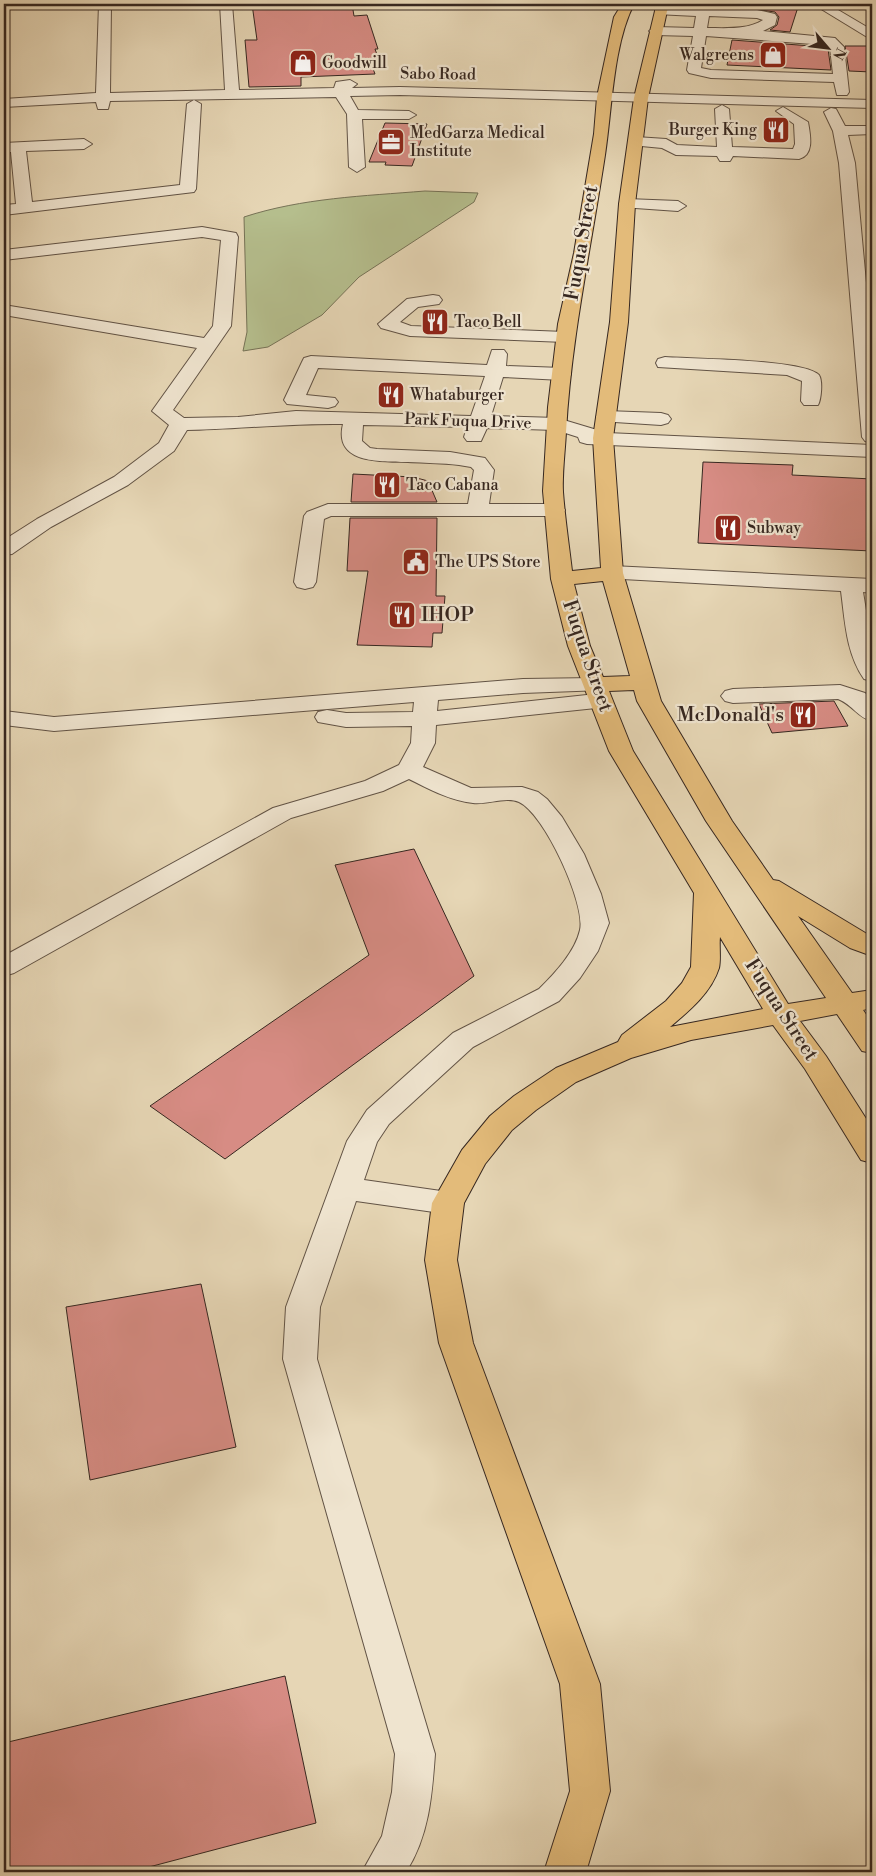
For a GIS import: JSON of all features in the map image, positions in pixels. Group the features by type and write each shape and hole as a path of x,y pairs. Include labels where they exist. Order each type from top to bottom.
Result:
{"main road":[{"name":"Fuqua Street","path":"628,4 603,101 602,134 565,337 556,432 553,491 562,579 579,646 621,751 780,1014 816,1063 872,1152"},
{"name":"Fuqua Street","path":"663,7 652,31 641,102 627,204 619,322 603,438 612,573 649,701 719,822 872,1044"},
{"path":"590,204 627,204"},
{"path":"562,579 612,573"},
{"path":"598,693 644,682"},
{"path":"759,880 860,942 872,947"},
{"path":"621,1051 676,1007 694,988 705,967 707,891"},
{"path":"565,1872 590,1791 580,1684 456,1343 441,1260 448,1203 473,1158 501,1123 525,1103 566,1075 621,1051 688,1031 844,1002 872,999"}],"street":[{"path":"103,101 105,4"},
{"path":"226,4 232,94"},
{"path":"819,4 872,36"},
{"path":"663,7 703,13 757,14 770,17 770,22 760,28 725,32"},
{"path":"703,13 694,70 694,82 699,84 839,95 872,93"},
{"path":"652,31 725,32 830,41 837,47 840,131 847,163 872,437"},
{"path":"357,168 354,114 343,97 341,85 397,81"},
{"name":"Sabo Road","path":"4,103 103,101 232,94 502,101 641,102 722,109 783,111 839,95 872,112"},
{"name":"Sabo Road","path":"641,102 839,95 872,104"},
{"name":"Sabo Road","path":"4,112 103,101 194,104 343,97"},
{"path":"4,210 188,189 194,104"},
{"path":"722,109 725,155"},
{"path":"636,142 666,144 676,150 725,155 798,154 803,144 801,122 783,111"},
{"path":"354,114 409,115"},
{"path":"840,131 872,130"},
{"path":"24,208 11,148 84,144"},
{"path":"627,204 678,206"},
{"path":"4,255 202,232 230,237 222,326 162,411 180,424 167,447 121,481 44,523 4,550"},
{"path":"433,300 413,303 387,324 410,331 565,337"},
{"path":"4,310 208,344"},
{"path":"499,335 496,371 478,422 294,400 311,362 496,371 562,374"},
{"path":"665,363 790,370 811,378 811,402"},
{"path":"606,417 661,419"},
{"name":"Park Fuqua Drive","path":"180,424 272,423 353,425 478,422 603,438 872,451"},
{"path":"353,425 353,442 361,451 379,455 462,458 478,462 484,470 478,509"},
{"path":"305,582 314,516 328,510 555,510"},
{"path":"612,573 862,586 859,643 872,674"},
{"path":"733,696 840,692 857,698 872,714"},
{"path":"4,718 54,724 270,706 346,720 426,707 598,693"},
{"path":"4,967 282,813 374,786 409,770 423,743 426,707"},
{"path":"383,1872 402,1842 412,1792 415,1754 300,1359 303,1307 362,1142 378,1116 463,1040 549,995 560,986 585,950 595,924 582,875 548,816 530,797 506,793 470,795 409,770"},
{"path":"346,1189 448,1203"}],"green space":[{"path":"425,191 478,193 474,202 359,277 322,315 268,347 243,351 247,332 244,217 311,202 356,196"}],"building":[{"path":"252,4 352,4 354,16 367,15 378,49 375,49 381,66 372,66 375,74 301,77 301,86 249,87 245,40 257,40"},
{"path":"745,5 798,7 790,32 770,30 777,25 779,17 775,12 745,8"},
{"name":"Walgreens","path":"732,40 825,47 828,49 831,70 727,65"},
{"path":"845,46 870,46 872,72 849,71"},
{"path":"385,123 427,124 412,166 385,165 386,162 369,162"},
{"path":"703,462 793,465 792,475 872,479 872,551 698,543"},
{"name":"Taco Cabana","path":"353,474 413,477 428,481 437,502 351,502"},
{"path":"350,518 437,518 436,596 445,596 442,633 433,633 432,647 357,645 368,571 347,571"},
{"name":"McDonald's","path":"834,701 848,726 772,733 759,704"},
{"path":"414,849 474,976 225,1159 150,1106 369,955 335,865"},
{"path":"201,1284 236,1447 90,1480 66,1307"},
{"path":"285,1676 316,1823 130,1872 4,1872 4,1743"}],"place":[{"name":"Walgreens","path":"773,55"},
{"name":"Goodwill","path":"303,63"},
{"name":"Burger King","path":"776,130"},
{"name":"MedGarza Medical Institute","path":"391,142"},
{"name":"Taco Bell","path":"435,322"},
{"name":"Whataburger","path":"391,395"},
{"name":"Taco Cabana","path":"387,485"},
{"name":"Subway","path":"728,528"},
{"name":"The UPS Store","path":"416,562"},
{"name":"IHOP","path":"402,615"},
{"name":"McDonald's","path":"803,715"}]}
